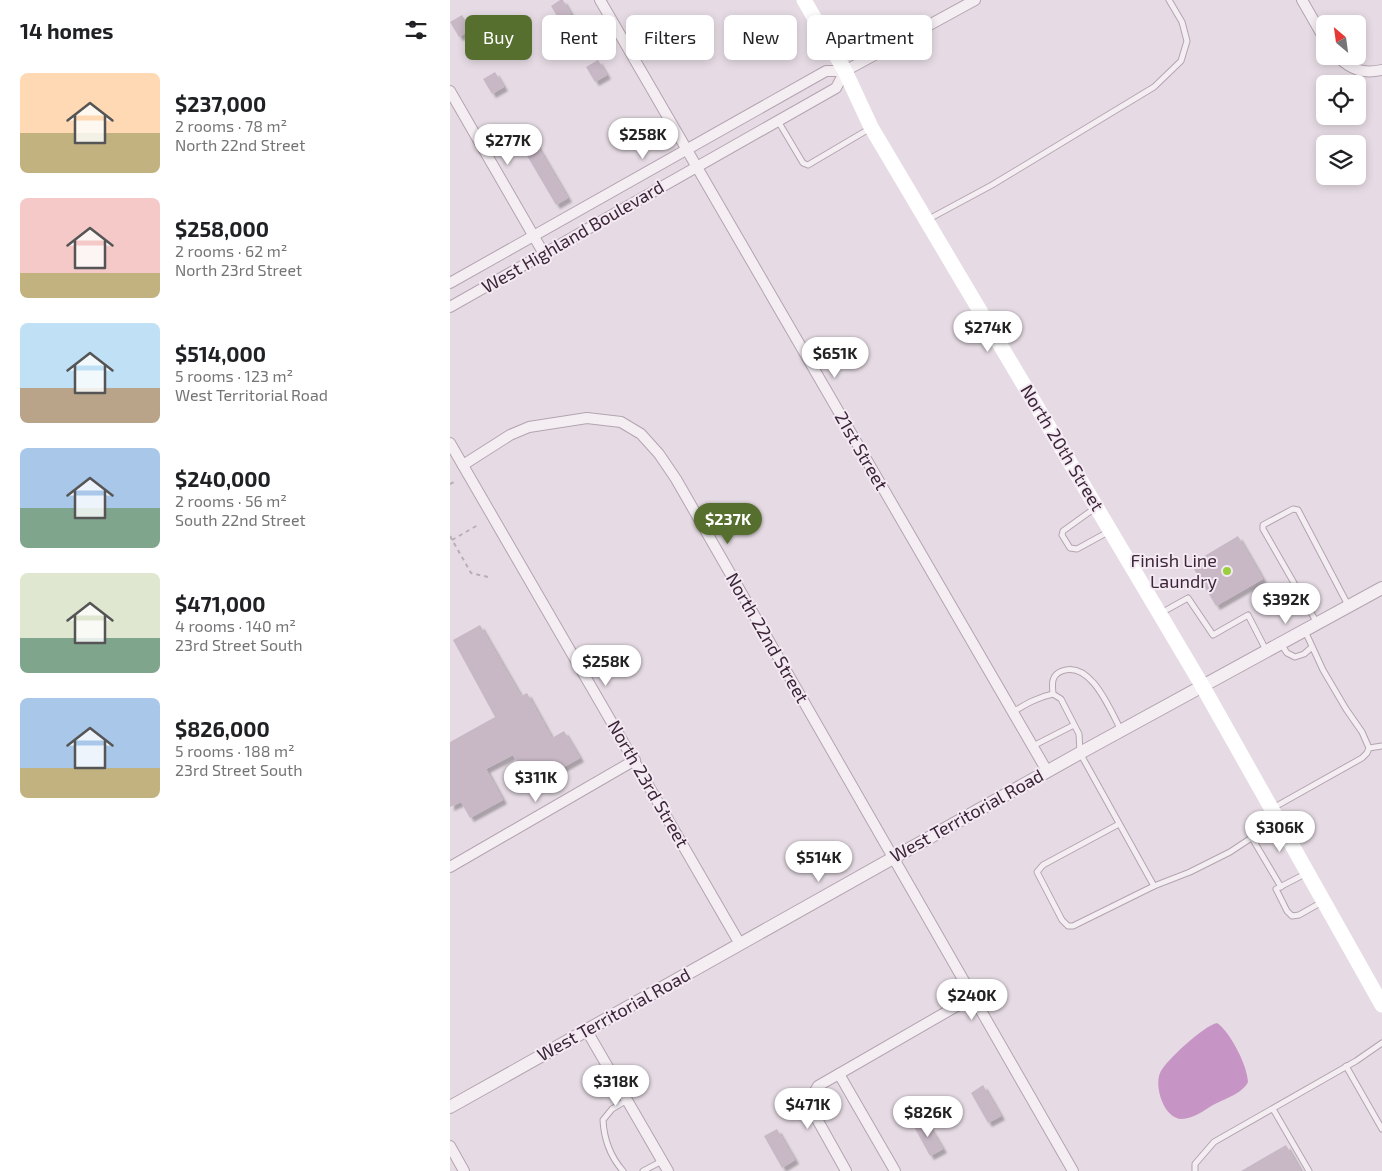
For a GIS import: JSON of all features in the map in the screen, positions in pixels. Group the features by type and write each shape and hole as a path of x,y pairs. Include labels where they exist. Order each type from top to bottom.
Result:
{"main road":[{"name":"North 20th Street","path":"804,0 845,71 871,127 1203,687 1382,1005"}],"street":[{"name":"21st Street","path":"600,0 1047,772"},
{"path":"450,283 826,71 845,71 975,0"},
{"path":"1302,0 1316,26"},
{"path":"1346,65 1359,71 1371,73 1382,70"},
{"name":"West Highland Boulevard","path":"450,307 836,88 845,71"},
{"path":"450,91 544,254"},
{"name":"North 22nd Street","path":"463,465 510,435 529,428 587,418 621,422 641,434 659,454 676,479 1073,1171"},
{"name":"North 23rd Street","path":"450,443 740,944"},
{"name":"West Territorial Road","path":"450,1107 1121,730 1349,606 1381,591"},
{"path":"450,867 635,760"},
{"path":"846,1171 813,1112 814,1094 818,1086 955,1007 974,999"},
{"path":"586,1031 668,1171"},
{"path":"839,1074 895,1171"},
{"path":"450,1146 464,1171"}],"lane":[{"path":"926,220 992,185 1154,86 1181,61 1187,41 1182,22 1169,0"},
{"path":"778,121 803,164 808,164 871,127"},
{"path":"1097,506 1065,528 1062,534 1070,548 1077,549 1111,531"},
{"path":"1318,623 1263,529 1263,525 1294,509 1298,510 1349,606"},
{"path":"1160,614 1188,598 1213,635 1248,615 1266,652"},
{"path":"1119,824 1042,865 1038,869 1037,872 1062,920 1068,926 1073,926 1154,886 1198,868 1230,852 1252,838 1276,814 1367,753 1369,748 1362,732 1323,670 1305,630"},
{"path":"1281,644 1287,653 1295,657 1304,654 1312,647"},
{"path":"1053,694 1052,680 1056,674 1065,670 1084,672 1093,681 1121,730"},
{"path":"1013,713 1033,700 1053,694 1061,699 1079,734 1080,753 1154,886"},
{"path":"1032,746 1074,725"},
{"path":"1369,748 1382,746"},
{"path":"1252,838 1281,887"},
{"path":"1308,872 1276,889 1287,911 1292,916 1299,915 1324,900"},
{"path":"1195,1171 1195,1164 1214,1142 1346,1066 1382,1043"},
{"path":"1346,1066 1382,1128"},
{"path":"624,1171 618,1164 604,1138 603,1120 612,1109 627,1100"},
{"path":"1273,1108 1309,1171"},
{"path":"643,1171 662,1161"}],"path":[{"path":"450,484 454,482"},
{"path":"452,540 478,525"},
{"path":"450,536 472,572 488,577"}],"shaded area":[{"path":"1217,1023 1233,1041 1245,1068 1248,1082 1242,1090 1190,1118 1176,1118 1170,1114 1162,1101 1158,1086 1160,1073 1169,1060 1186,1044 1211,1025"}],"building":[{"path":"563,0 571,14 556,15 551,6"},
{"path":"462,15 465,20 465,34 459,37 450,22"},
{"path":"598,60 607,75 595,82 586,67"},
{"path":"495,72 504,87 492,94 483,79"},
{"path":"531,135 568,198 556,205 519,142"},
{"name":"Finish Line Laundry","path":"1238,536 1263,579 1216,606 1191,564"},
{"path":"480,625 521,696 527,693 552,738 564,731 580,758 530,786 513,755 486,769 503,800 470,818 461,802 450,807 450,742 495,717 453,640"},
{"path":"983,1085 1001,1116 988,1123 971,1093"},
{"path":"925,1119 943,1149 930,1156 913,1125"},
{"path":"777,1129 795,1160 782,1168 764,1136"},
{"path":"1286,1145 1301,1171 1241,1171"}],"place":[{"name":"Finish Line Laundry","path":"1227,571"}]}
